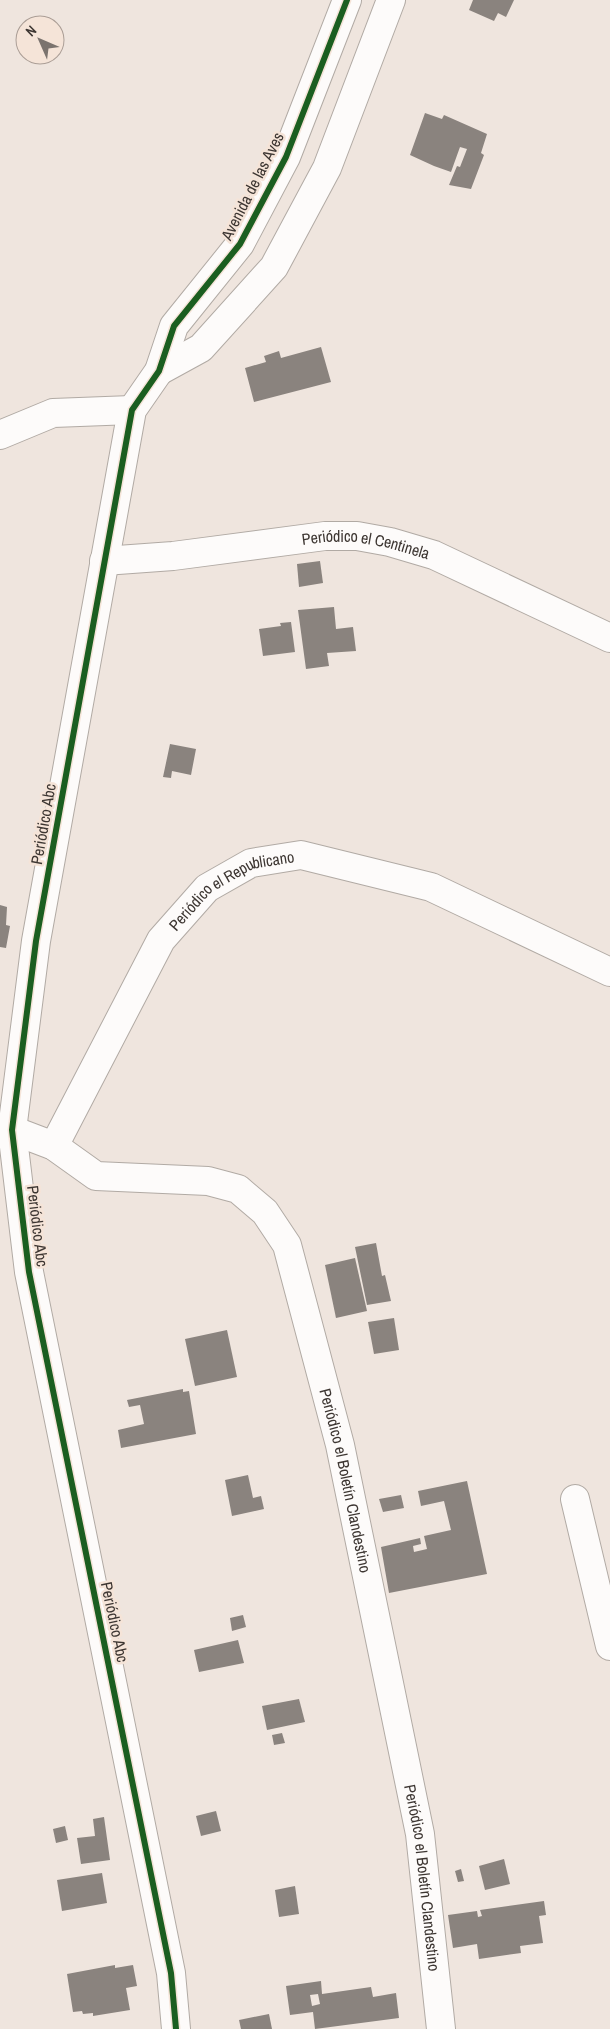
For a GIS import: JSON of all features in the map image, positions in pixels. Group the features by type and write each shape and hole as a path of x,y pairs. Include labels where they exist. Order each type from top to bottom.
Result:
{"street":[{"name":"Avenida de las Aves","path":"159,371 174,326 240,244 286,157 347,0"},
{"path":"159,371 201,348 274,267 327,168 391,0"},
{"name":"Periódico Abc","path":"159,371 132,410 36,941 6,1129 30,1272 169,1964 176,2029"},
{"path":"0,434 53,413 132,410"},
{"name":"Periódico el Centinela","path":"104,561 173,556 325,536 357,536 390,542 434,555 610,638"},
{"name":"Periódico el Republicano","path":"54,1146 161,940 207,888 250,862 301,855 431,887 610,972"},
{"name":"Periódico el Boletín Clandestino","path":"6,1129 54,1146 96,1176 208,1181 238,1189 265,1212 288,1246 340,1445 420,1834 442,2029"},
{"path":"575,1499 610,1646"}],"building":[{"path":"473,0 514,0 506,17 498,13 494,21 469,10"},
{"path":"425,113 442,119 444,115 487,134 481,153 484,155 471,189 449,185 457,166 460,167 467,149 460,147 451,172 410,155"},
{"path":"321,347 331,382 254,402 245,368 266,362 264,356 279,351 281,358"},
{"path":"320,561 323,583 299,587 297,564"},
{"path":"334,607 336,629 353,627 356,651 327,653 329,666 306,669 298,610"},
{"path":"291,622 295,652 263,656 259,629 281,626 280,623"},
{"path":"170,744 196,749 191,775 172,771 171,778 163,777"},
{"path":"0,905 7,907 6,925 10,926 6,948 0,947"},
{"path":"376,1243 382,1276 385,1275 391,1301 367,1305 355,1247"},
{"path":"355,1258 367,1311 336,1318 325,1265"},
{"path":"394,1318 399,1350 374,1354 368,1322"},
{"path":"227,1330 237,1377 195,1386 185,1339"},
{"path":"183,1389 183,1392 189,1391 196,1434 121,1448 118,1430 144,1424 140,1405 129,1407 127,1400"},
{"path":"248,1475 253,1498 261,1496 264,1509 232,1516 225,1480"},
{"path":"467,1481 487,1574 389,1593 381,1547 420,1538 421,1544 413,1546 414,1552 427,1549 424,1536 451,1530 444,1501 421,1506 418,1491"},
{"path":"401,1495 404,1508 383,1512 379,1499"},
{"path":"243,1615 246,1627 232,1631 230,1618"},
{"path":"238,1640 244,1663 199,1672 194,1650"},
{"path":"299,1699 305,1722 267,1730 262,1706"},
{"path":"282,1733 285,1743 274,1745 272,1735"},
{"path":"216,1811 221,1831 201,1836 196,1816"},
{"path":"104,1817 110,1860 81,1864 77,1838 95,1836 93,1819"},
{"path":"65,1826 68,1840 56,1843 53,1829"},
{"path":"504,1859 510,1884 485,1890 479,1866"},
{"path":"461,1869 464,1881 458,1882 455,1871"},
{"path":"102,1873 107,1903 62,1911 57,1880"},
{"path":"295,1886 299,1914 279,1917 275,1890"},
{"path":"544,1901 546,1915 539,1916 543,1943 520,1946 521,1953 479,1959 477,1944 453,1948 448,1915 477,1911 478,1917 482,1916 480,1910"},
{"path":"115,1965 115,1968 133,1965 137,1986 126,1988 130,2010 93,2016 93,2013 73,2012 67,1974"},
{"path":"321,1981 322,1994 371,1987 373,1997 396,1993 399,2018 315,2029 313,2012 290,2015 286,1986","holes":["318,1994 320,2004 312,2006 310,1995"]},
{"path":"269,2014 272,2029 241,2029 239,2020"}],"cycle path":[{"path":"176,2029 171,1973 29,1272 12,1130 36,941 132,410 159,371 174,326 240,244 286,157 347,0"}]}
